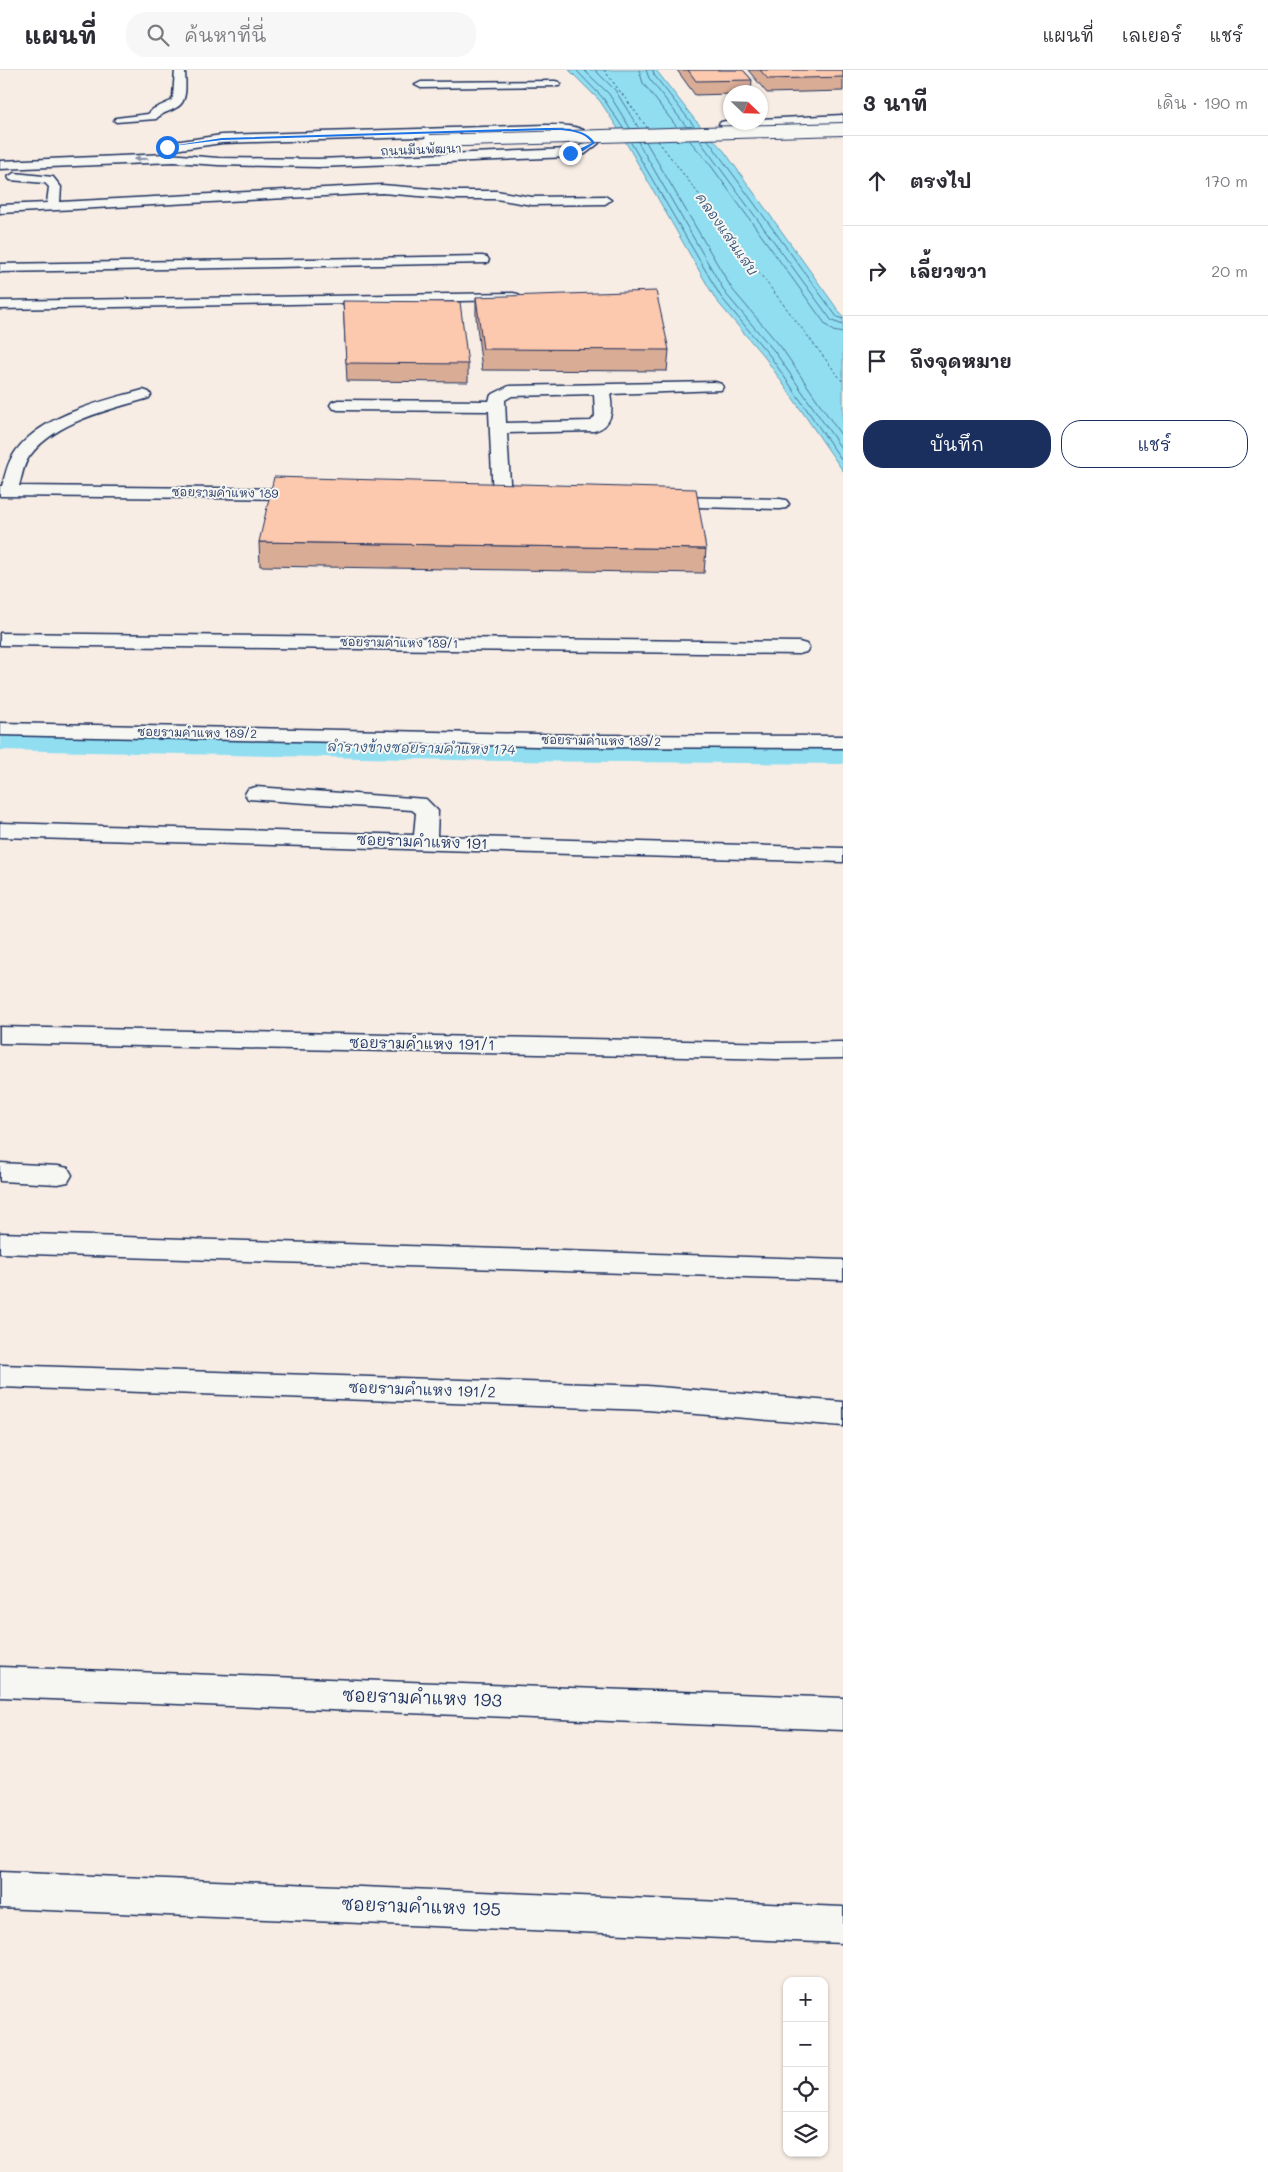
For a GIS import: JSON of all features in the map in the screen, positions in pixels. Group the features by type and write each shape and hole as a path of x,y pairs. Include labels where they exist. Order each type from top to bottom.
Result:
{"street":[{"path":"120,120 152,117 157,111 176,103 179,97 180,70"},
{"path":"417,70 421,89 555,84"},
{"path":"768,122 843,119"},
{"path":"546,129 567,130 583,134 594,143 570,153 228,164 167,152 222,139 546,129"},
{"name":"ถนนมีนพัฒนา","path":"432,145 843,129"},
{"name":"ถนนมีนพัฒนา","path":"0,154 843,138"},
{"name":"ถนนมีนพัฒนา","path":"0,165 167,152"},
{"path":"358,175 378,174"},
{"path":"0,177 49,180 60,187 53,206"},
{"path":"0,209 382,189 456,195 496,195 532,201 605,200"},
{"path":"0,268 482,260"},
{"path":"0,304 528,296"},
{"path":"502,499 497,398 509,391 715,387"},
{"path":"498,428 594,426 601,423 604,418 602,389"},
{"path":"4,491 21,456 42,435 70,419 143,395"},
{"path":"338,405 497,406"},
{"name":"ซอยรามคำแหง 189","path":"4,491 329,495"},
{"path":"483,499 522,500"},
{"path":"641,502 780,504"},
{"name":"ซอยรามคำแหง 189/1","path":"0,639 799,648"},
{"name":"ซอยรามคำแหง 189/2","path":"0,729 581,741 843,742"},
{"path":"256,794 418,804 427,811 426,842"},
{"name":"ซอยรามคำแหง 191","path":"0,830 843,855"},
{"name":"ซอยรามคำแหง 191/1","path":"0,1035 767,1051 843,1050"},
{"path":"0,1172 58,1175"},
{"path":"0,1243 843,1270"},
{"name":"ซอยรามคำแหง 191/2","path":"0,1376 647,1398 843,1414"},
{"name":"ซอยรามคำแหง 193","path":"0,1682 843,1714"},
{"name":"ซอยรามคำแหง 195","path":"0,1890 843,1925"}],"water":[{"name":"คลองแสนแสบ","path":"569,70 656,70 695,120 724,151 843,317 843,471 766,359 716,300 617,127 600,101"}],"building":[{"path":"688,70 743,70 752,80 696,81"},
{"path":"760,70 843,70 843,77 768,79"},
{"path":"656,291 669,350 483,349 476,297"},
{"path":"343,301 460,302 468,364 346,363"},
{"path":"274,477 696,489 706,549 259,542"}],"waterway":[{"name":"ลำรางข้างซอยรามคำแหง 174","path":"0,739 503,750 843,753"}],"ferry route":[{"path":"604,70 649,130"},
{"path":"658,141 843,382"}],"route":[{"path":"167,147 222,139 546,129 567,130 583,134 594,143 588,148 570,153"}]}
